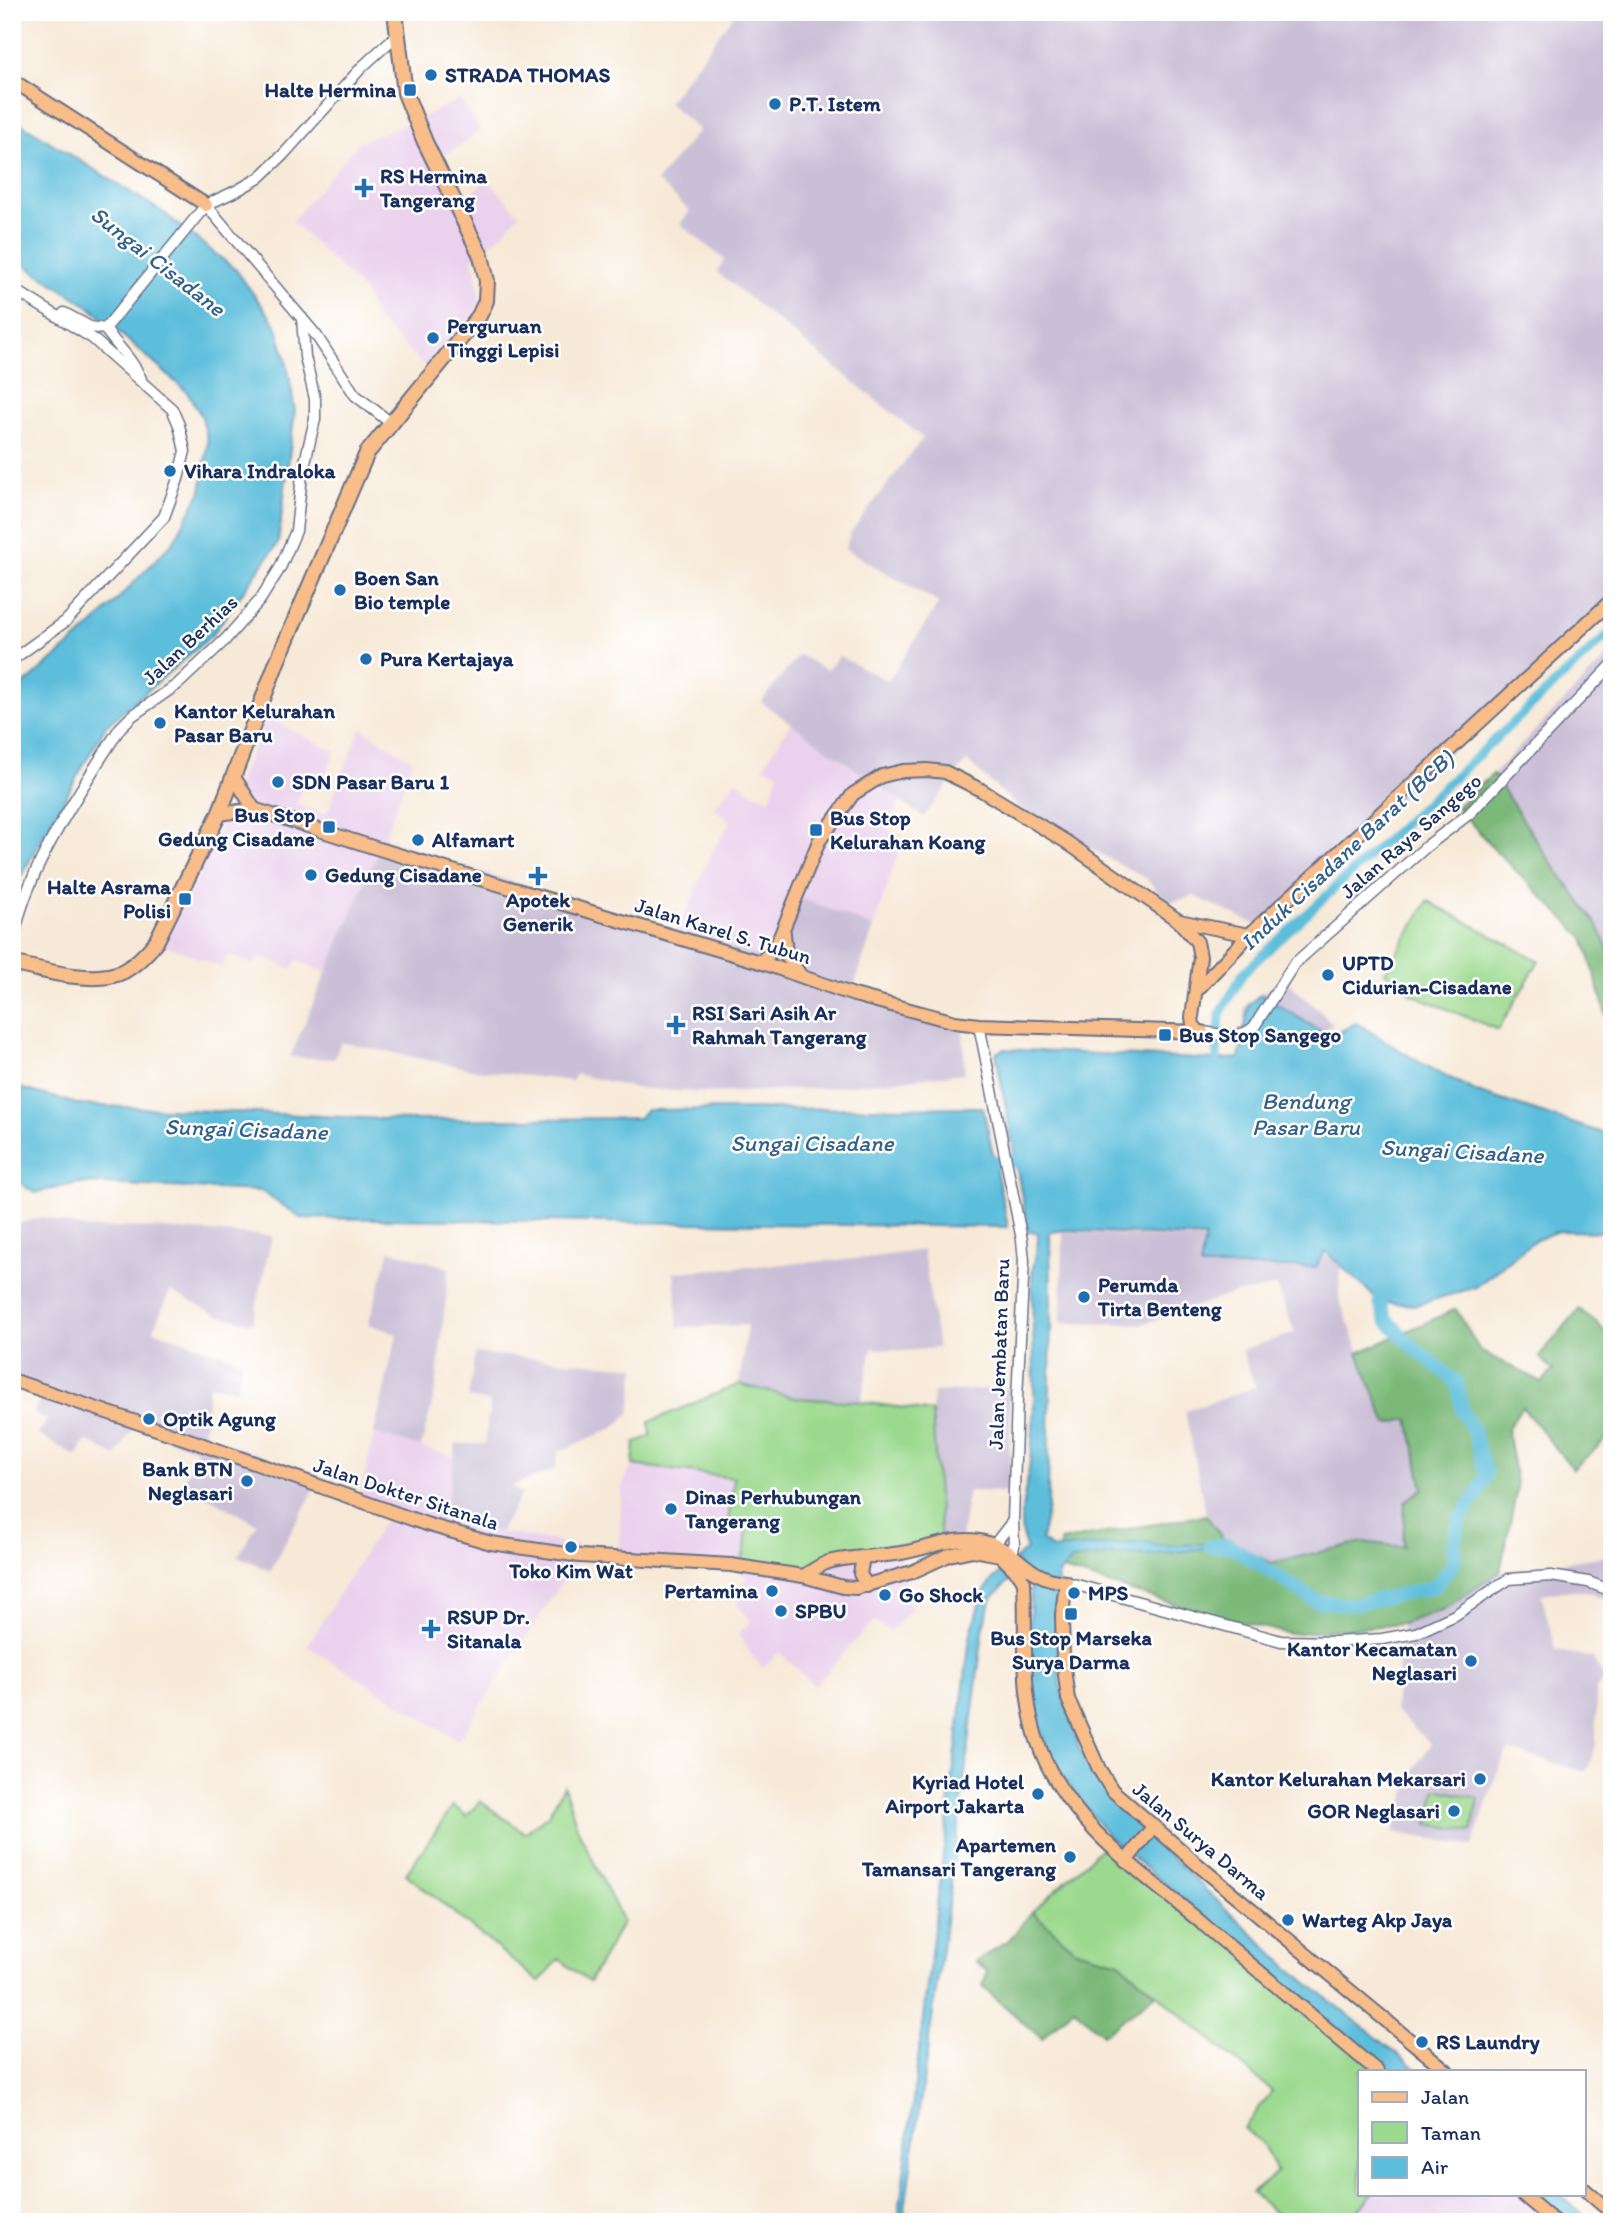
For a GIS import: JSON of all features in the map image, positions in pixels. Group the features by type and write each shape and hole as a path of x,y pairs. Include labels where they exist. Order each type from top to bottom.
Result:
{"highway":[{"path":"13,963 45,971 96,977 122,972 142,959 156,942 219,814 277,662 367,453 479,316 486,301 481,256 425,142 405,93 397,24"}],"main road":[{"path":"397,24 402,12"},
{"path":"12,80 206,205"},
{"path":"1196,991 1249,935 1612,600"},
{"path":"760,962 770,956 784,933 819,841 853,794 883,776 903,771 945,772 981,790 1065,841 1179,921 1197,943 1200,957 1192,1004 1193,1025 1197,1032"},
{"path":"234,777 254,809"},
{"name":"Jalan Karel S. Tubun","path":"219,814 254,809 392,853 760,962 854,995 955,1022 1197,1032"},
{"path":"1179,921 1249,935"},
{"path":"784,933 786,955 801,976"},
{"path":"1170,1031 1192,1004"},
{"name":"Jalan Dokter Sitanala","path":"12,1380 482,1541 580,1556 731,1565 803,1576 843,1587 867,1586 912,1572 949,1555 973,1550 1011,1558"},
{"path":"803,1576 828,1562 900,1554 961,1539 976,1539 994,1545 1031,1572 1062,1582"},
{"path":"863,1557 860,1574 867,1586"},
{"path":"1011,1558 1024,1587 1027,1696 1041,1751 1078,1811 1128,1859 1376,2070"},
{"name":"Jalan Surya Darma","path":"1062,1582 1068,1699 1099,1769 1112,1790 1446,2070"},
{"path":"1140,1816 1149,1833 1169,1840"},
{"path":"1128,1859 1149,1833"},
{"path":"1586,2191 1612,2213"},
{"path":"1527,2196 1555,2222"}],"street":[{"path":"107,327 206,205 259,178 362,68 397,24"},
{"path":"206,205 316,335 355,395 391,423"},
{"path":"12,288 92,338 172,409 185,450 164,517 66,621 12,660"},
{"path":"43,307 64,313 90,327 107,327"},
{"name":"Jalan Berhias","path":"13,963 15,934 38,865 120,729 132,716 178,684 225,640 260,600 285,556 296,531 302,475 315,419 315,399 305,357 302,318"},
{"path":"107,327 114,343 136,367 142,382"},
{"name":"Jalan Raya Sangego","path":"1197,1032 1246,1035 1255,1027 1294,964 1427,846 1469,814 1612,665"},
{"name":"Jalan Jembatan Baru","path":"979,1025 1024,1261 1014,1546 1011,1558"},
{"path":"994,1545 1013,1521"},
{"path":"1062,1582 1281,1641 1358,1640 1416,1633 1455,1615 1508,1579 1551,1576 1588,1582 1612,1591"}],"shaded area":[{"path":"736,12 1612,12 1612,602 1261,927 1194,896 1168,903 1146,878 1027,815 967,761 923,817 761,702 799,655 827,670 839,656 888,681 939,603 845,549 851,532 923,438 717,272 725,260 680,224 690,211 657,181 699,130 668,102"},
{"path":"459,99 480,130 443,155 464,201 487,179 519,214 504,232 472,259 477,273 480,305 429,370 376,319 364,291 292,221 359,142 413,122"},
{"path":"1612,652 1612,957 1598,926 1546,855 1493,774"},
{"path":"266,717 335,752 321,786 305,780 296,804 326,814 361,728 413,761 384,838 326,973 297,960 292,969 259,956 255,965 228,954 221,967 163,944 201,871"},
{"path":"791,723 900,801 887,829 903,838 874,927 801,898 777,962 677,932 712,852 731,821 714,808 736,780 752,792 770,799 779,772 763,767"},
{"path":"384,838 460,866 777,962 801,898 874,927 850,997 963,1030 965,1073 827,1088 710,1093 634,1088 576,1074 572,1081 476,1070 341,1042 334,1059 290,1057"},
{"path":"1283,977 1333,1024 1304,1048 1249,1045 1244,1008"},
{"path":"42,1217 86,1229 132,1227 272,1236 253,1323 220,1316 170,1291 153,1330 242,1361 237,1390 209,1385 203,1435 321,1477 270,1571 238,1556 257,1524 183,1483 198,1450 134,1427 116,1456 86,1441 77,1456 38,1435 47,1420 33,1413 42,1396 12,1385 12,1231 19,1224"},
{"path":"1063,1232 1315,1246 1340,1267 1339,1298 1386,1424 1409,1418 1423,1489 1405,1501 1403,1547 1363,1542 1272,1563 1223,1539 1206,1515 1185,1411 1256,1387 1241,1350 1295,1333 1277,1286 1233,1294 1142,1324 1061,1323"},
{"path":"390,1250 449,1268 436,1388 421,1447 374,1433 397,1334 368,1324"},
{"path":"923,1250 938,1348 905,1351 872,1348 861,1402 795,1398 739,1384 747,1325 678,1327 674,1272 867,1258"},
{"path":"475,1353 636,1367 630,1413 613,1428 558,1452 556,1469 511,1486 522,1494 499,1532 445,1519 456,1444 485,1444 490,1402 468,1398"},
{"path":"1010,1388 1010,1492 968,1491 961,1539 941,1542 933,1392"},
{"name":"RSUP Dr. Sitanala","path":"374,1433 455,1457 445,1519 499,1532 584,1546 458,1740 307,1646 388,1515 359,1501"},
{"path":"633,1465 735,1478 728,1523 899,1554 911,1609 890,1631 874,1621 814,1686 780,1652 763,1668 749,1652 739,1633 751,1622 737,1604 746,1576 736,1570 618,1560 622,1485"},
{"path":"1612,1551 1612,1596 1600,1598 1592,1593 1574,1590 1541,1594 1556,1650 1593,1658 1604,1679 1596,1688 1596,1746 1586,1772 1508,1750 1499,1768 1472,1846 1393,1832 1415,1767 1431,1744 1395,1711 1402,1624 1444,1609 1500,1572 1606,1556"},
{"path":"1371,2196 1541,2196 1544,2204 1567,2222 1347,2222"}],"green space":[{"path":"1493,774 1546,855 1598,926 1612,957 1612,1035 1584,938 1493,848 1457,807"},
{"path":"1428,901 1539,961 1498,1030 1413,995 1385,972"},
{"path":"1456,1309 1480,1351 1542,1382 1553,1370 1539,1357 1579,1309 1595,1321 1612,1339 1612,1434 1573,1469 1522,1407 1507,1429 1517,1488 1500,1572 1444,1609 1402,1624 1289,1634 1177,1605 1060,1569 1060,1541 1206,1515 1223,1539 1272,1563 1363,1542 1403,1547 1405,1501 1423,1489 1409,1419 1387,1424 1358,1353"},
{"path":"739,1384 795,1398 861,1402 932,1412 941,1542 847,1559 803,1576 740,1566 745,1550 747,1526 728,1522 734,1478 633,1465 635,1443 651,1436 649,1422"},
{"path":"564,1786 578,1830 623,1922 589,1982 559,1959 539,1982 406,1874 453,1806 467,1816 480,1801 525,1833 548,1815"},
{"name":"GOR Neglasari","path":"1436,1789 1478,1798 1472,1831 1428,1824"},
{"path":"1107,1843 1184,1905 1245,1949 1385,2070 1358,2070 1358,2196 1371,2196 1347,2222 1286,2222 1252,2193 1277,2173 1263,2145 1244,2128 1272,2091 1119,1962 1076,1950 1032,1912"},
{"path":"1032,1912 1076,1950 1119,1962 1156,1994 1103,2035 1074,2008 1042,2039 983,1987 987,1971 975,1962 1009,1940"}],"water":[{"path":"12,118 164,213 236,270 276,325 286,358 295,410 278,543 212,635 105,727 12,892 12,695 93,625 174,541 201,491 208,442 202,417 187,392 90,307 12,257"},
{"name":"Bendung Pasar Baru","path":"1261,994 1330,1037 1356,1023 1421,1063 1477,1092 1612,1136 1612,1232 1558,1231 1535,1240 1476,1287 1416,1305 1380,1302 1325,1251 1316,1267 1200,1267 1205,1238 1067,1230 1050,1232 1048,1507 1041,1540 1053,1549 1148,1542 1156,1546 1229,1545 1154,1555 1115,1555 1072,1560 1059,1574 1056,1593 1060,1685 1080,1750 1122,1811 1289,1968 1418,2070 1387,2070 1109,1837 1050,1760 1028,1685 1031,1587 1021,1569 992,1598 984,1624 948,1907 903,2222 898,2222 970,1636 982,1595 992,1580 1027,1549 1021,1515 1033,1430 1032,1277 1038,1233 1028,1231 996,1053 1004,1049 1216,1060 1239,1058 1249,1004"},
{"path":"12,1086 81,1105 406,1120 638,1118 647,1110 983,1107 1008,1227 301,1218 261,1191 78,1183 35,1193 12,1178"},
{"path":"1540,2196 1561,2196 1591,2222 1572,2222"}],"waterway":[{"name":"Induk Cisadane Barat (BCB)","path":"1216,1071 1220,1014 1243,973 1612,631"},
{"name":"Sungai Cisadane","path":"976,1163 1033,1160"},
{"path":"1210,1546 1229,1545 1316,1601 1352,1605 1434,1587 1454,1564 1454,1544 1459,1520 1475,1498 1486,1475 1473,1430 1463,1413 1457,1383 1408,1342 1386,1319 1380,1302 1383,1285"}],"place":[{"name":"STRADA THOMAS","path":"431,75"},
{"name":"Halte Hermina","path":"410,90"},
{"name":"P.T. Istem","path":"775,104"},
{"name":"RS Hermina Tangerang","path":"364,188"},
{"name":"Perguruan Tinggi Lepisi","path":"433,338"},
{"name":"Vihara Indraloka","path":"170,471"},
{"name":"Boen San Bio temple","path":"340,590"},
{"name":"Pura Kertajaya","path":"366,659"},
{"name":"Kantor Kelurahan Pasar Baru","path":"160,723"},
{"name":"SDN Pasar Baru 1","path":"278,782"},
{"name":"Bus Stop Gedung Cisadane","path":"329,827"},
{"name":"Bus Stop Kelurahan Koang","path":"816,830"},
{"name":"Alfamart","path":"418,840"},
{"name":"Gedung Cisadane","path":"311,875"},
{"name":"Apotek Generik","path":"538,876"},
{"name":"Halte Asrama Polisi","path":"185,899"},
{"name":"UPTD Cidurian-Cisadane","path":"1328,975"},
{"name":"RSI Sari Asih Ar Rahmah Tangerang","path":"676,1025"},
{"name":"Bus Stop Sangego","path":"1165,1035"},
{"name":"Perumda Tirta Benteng","path":"1084,1297"},
{"name":"Optik Agung","path":"149,1419"},
{"name":"Bank BTN Neglasari","path":"247,1481"},
{"name":"Dinas Perhubungan Tangerang","path":"671,1509"},
{"name":"Toko Kim Wat","path":"571,1547"},
{"name":"Pertamina","path":"772,1591"},
{"name":"MPS","path":"1074,1593"},
{"name":"Go Shock","path":"885,1595"},
{"name":"SPBU","path":"781,1611"},
{"name":"Bus Stop Marseka Surya Darma","path":"1071,1614"},
{"name":"RSUP Dr. Sitanala","path":"431,1629"},
{"name":"Kantor Kecamatan Neglasari","path":"1471,1661"},
{"name":"Kantor Kelurahan Mekarsari","path":"1480,1779"},
{"name":"Kyriad Hotel Airport Jakarta","path":"1038,1794"},
{"name":"GOR Neglasari","path":"1454,1811"},
{"name":"Apartemen Tamansari Tangerang","path":"1070,1857"},
{"name":"Warteg Akp Jaya","path":"1288,1920"},
{"name":"RS Laundry","path":"1422,2042"}]}
